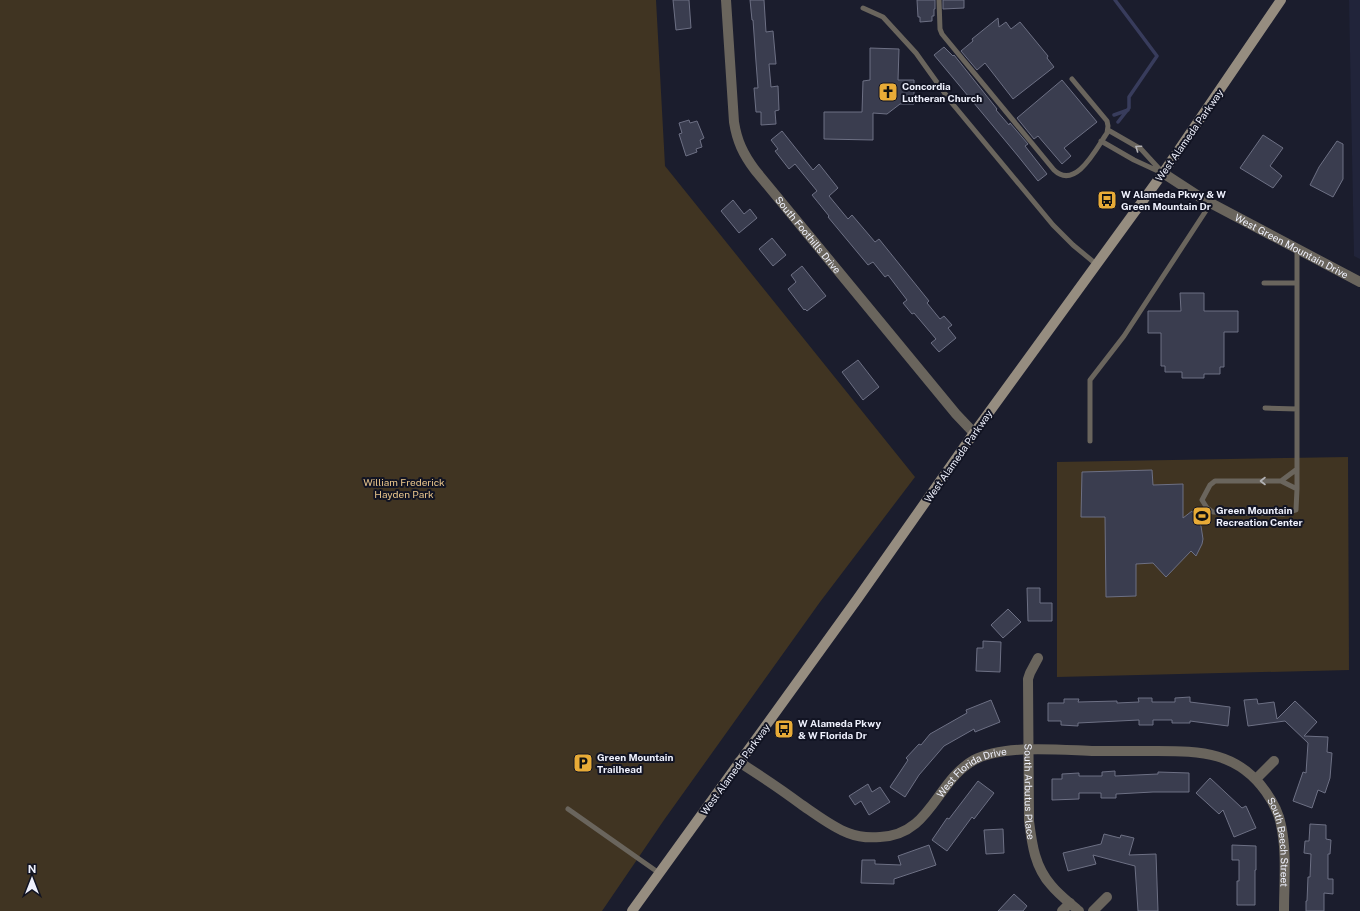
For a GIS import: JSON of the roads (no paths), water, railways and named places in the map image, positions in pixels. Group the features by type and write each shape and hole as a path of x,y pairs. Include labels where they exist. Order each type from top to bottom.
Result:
{"main road":[{"name":"West Alameda Parkway","path":"632,911 1162,173 1281,0"}],"street":[{"name":"South Foothills Drive","path":"726,0 733,117 736,138 743,154 956,414 974,433"},
{"name":"West Green Mountain Drive","path":"1162,173 1212,204 1360,282"},
{"name":"South Arbutus Place","path":"1038,658 1028,679 1030,821 1036,858 1040,869 1052,886 1079,911"},
{"name":"West Florida Drive","path":"740,762 838,829 860,837 883,837 905,831 924,817 954,776 963,768 974,760 996,752 1029,750 1194,752 1224,758 1241,768"},
{"path":"1256,779 1274,761"},
{"name":"South Beech Street","path":"1241,768 1256,779 1270,799 1281,823 1284,851 1284,911"},
{"path":"1093,911 1107,897"},
{"path":"1062,911 1070,903"}],"lane":[{"path":"939,0 942,34 1056,172 1063,176 1078,172 1085,165 1108,130 1107,121 1072,79"},
{"path":"863,8 883,17 916,53 951,102 1053,225 1073,245 1096,264"},
{"path":"1108,130 1140,149 1162,173"},
{"path":"1101,141 1134,160 1162,173"},
{"path":"1090,441 1090,380 1124,336 1212,204"},
{"path":"1297,490 1281,481 1215,481 1210,485 1202,500 1207,508 1213,512 1284,514 1296,510 1297,490 1298,248"},
{"path":"1264,283 1297,283"},
{"path":"1265,408 1297,409"},
{"path":"1281,481 1297,469"},
{"path":"568,808 659,873"}],"waterway":[{"path":"1115,0 1157,56 1129,97 1129,108 1118,122"},
{"path":"1114,115 1128,110"}],"place":[{"name":"Concordia Lutheran Church","path":"888,92"},
{"name":"W Alameda Pkwy & W Green Mountain Dr","path":"1107,200"},
{"name":"Green Mountain Recreation Center","path":"1202,516"},
{"name":"W Alameda Pkwy & W Florida Dr","path":"784,729"},
{"name":"Green Mountain Trailhead","path":"583,763"}],"park label":[{"name":"William Frederick Hayden Park","path":"404,488"}]}
